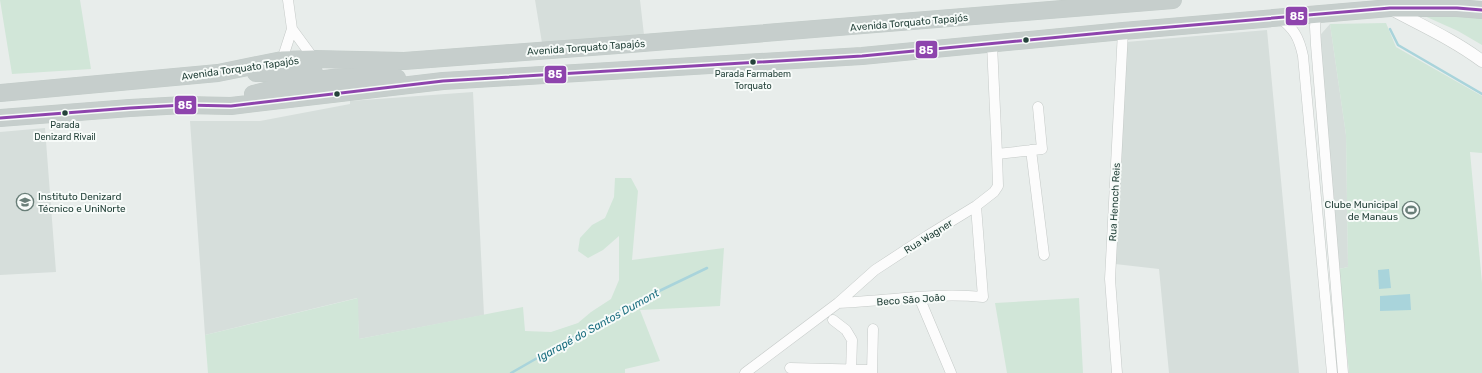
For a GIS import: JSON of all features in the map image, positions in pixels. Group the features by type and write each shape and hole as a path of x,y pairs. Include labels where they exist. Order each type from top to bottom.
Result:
{"highway":[{"name":"Avenida Torquato Tapajós","path":"0,93 218,73 282,60 314,59 404,61 1173,0"},
{"path":"0,118 130,108 208,105 231,106 443,81 862,56 1123,30 1390,8 1457,8 1482,10"},
{"path":"218,73 339,72 404,61"}],"street":[{"path":"288,0 292,29 302,45 314,59"},
{"path":"1390,8 1470,52 1482,61"},
{"path":"1316,14 1315,27 1321,112 1343,373"},
{"path":"1279,17 1290,26 1297,35 1301,46 1332,373"},
{"path":"282,60 292,29"},
{"name":"Rua Henoch Reis","path":"1117,373 1110,279 1123,30"},
{"name":"Rua Wagner","path":"745,373 838,303 875,270 990,197 998,186 998,154 992,44"},
{"path":"998,154 1042,148 1038,107"},
{"path":"1308,113 1321,112"},
{"path":"1031,150 1044,255"},
{"name":"Beco São João","path":"838,303 866,303 919,297 983,297 976,206"},
{"path":"1317,216 1330,215"},
{"path":"919,297 952,373"},
{"path":"833,320 846,330 852,340 851,371"},
{"path":"1327,321 1339,320"},
{"path":"790,368 872,372 873,329"}],"shaded area":[{"path":"535,0 640,0 644,35 542,43"},
{"path":"1330,24 1346,135 1348,267 1339,269 1314,42"},
{"path":"1267,30 1299,373 1169,373 1159,269 1115,264 1126,42"},
{"path":"473,92 484,315 359,339 357,298 205,335 190,121 260,121 350,104 350,101"},
{"name":"Instituto Denizard Técnico e UniNorte","path":"45,128 56,272 0,275 0,132"}],"green space":[{"path":"0,0 80,0 91,69 12,74"},
{"path":"1420,14 1482,17 1482,45 1458,31"},
{"name":"Clube Municipal de Manaus","path":"1386,23 1396,47 1482,96 1482,153 1470,152 1482,283 1482,373 1349,373 1339,269 1348,267 1346,135 1330,24"},
{"path":"615,178 631,178 638,191 632,260 724,248 720,306 640,310 660,361 625,369 625,373 208,373 205,335 358,298 359,339 523,307 525,331 551,332 578,323 591,312 611,299 619,280 619,236 603,250 588,258 578,251 580,238 592,225 605,218 614,197"},
{"path":"1079,298 1083,373 1007,373 995,303"}],"water":[{"path":"1389,269 1391,288 1379,289 1378,270"},
{"path":"1410,294 1411,310 1380,311 1380,296"}],"waterway":[{"path":"1390,29 1398,45 1482,94"},
{"name":"Igarapé do Santos Dumont","path":"511,373 628,306 707,268"}],"transit line":[{"name":"85","path":"0,118 184,105 231,106 443,81 862,56 1123,31 1390,8 1457,8 1482,10"}],"place":[{"name":"Parada Farmabem Torquato","path":"753,62"},
{"name":"Parada Denizard Rivail","path":"65,113"},
{"name":"Instituto Denizard Técnico e UniNorte","path":"25,202"},
{"name":"Clube Municipal de Manaus","path":"1411,210"}]}
